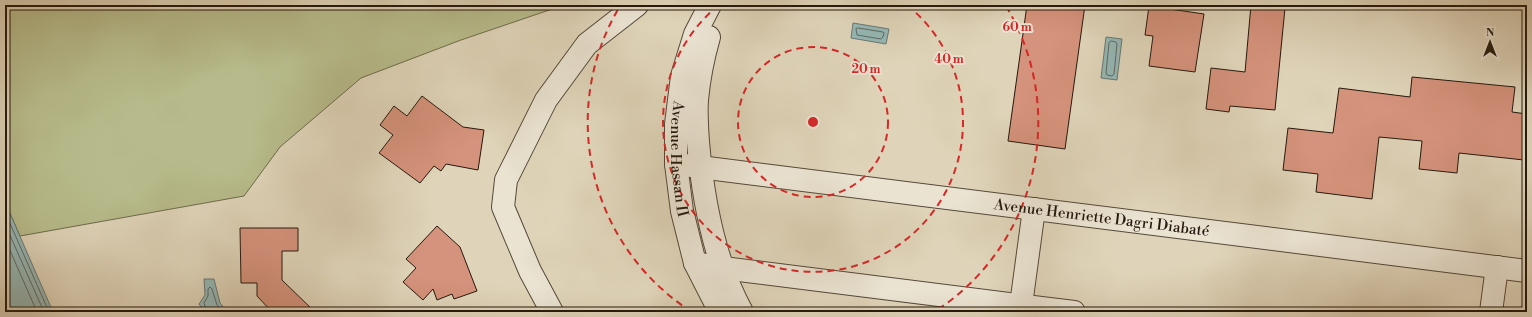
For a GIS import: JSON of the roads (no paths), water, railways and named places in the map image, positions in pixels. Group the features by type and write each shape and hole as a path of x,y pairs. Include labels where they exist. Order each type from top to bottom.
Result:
{"street":[{"path":"552,312 530,271 502,207 506,180 546,100 587,44 637,5"},
{"name":"Avenue Hassan II","path":"710,5 695,34 682,76 676,124 676,164 682,211 695,263 720,312"},
{"name":"Avenue Hassan II","path":"720,5 702,63 698,93 700,167 709,222 723,268 742,312"},
{"name":"Avenue Henriette Dagri Diabaté","path":"676,164 1527,271"},
{"path":"1021,305 1034,209"},
{"path":"695,263 723,268 1074,312"},
{"path":"1491,312 1496,267"}],"water":[{"path":"853,23 889,29 886,44 851,38"},
{"path":"1106,37 1122,39 1117,80 1101,78"},
{"path":"5,202 53,312 5,312"},
{"path":"204,279 214,279 220,303 228,312 204,312 199,304 205,295"}]}
